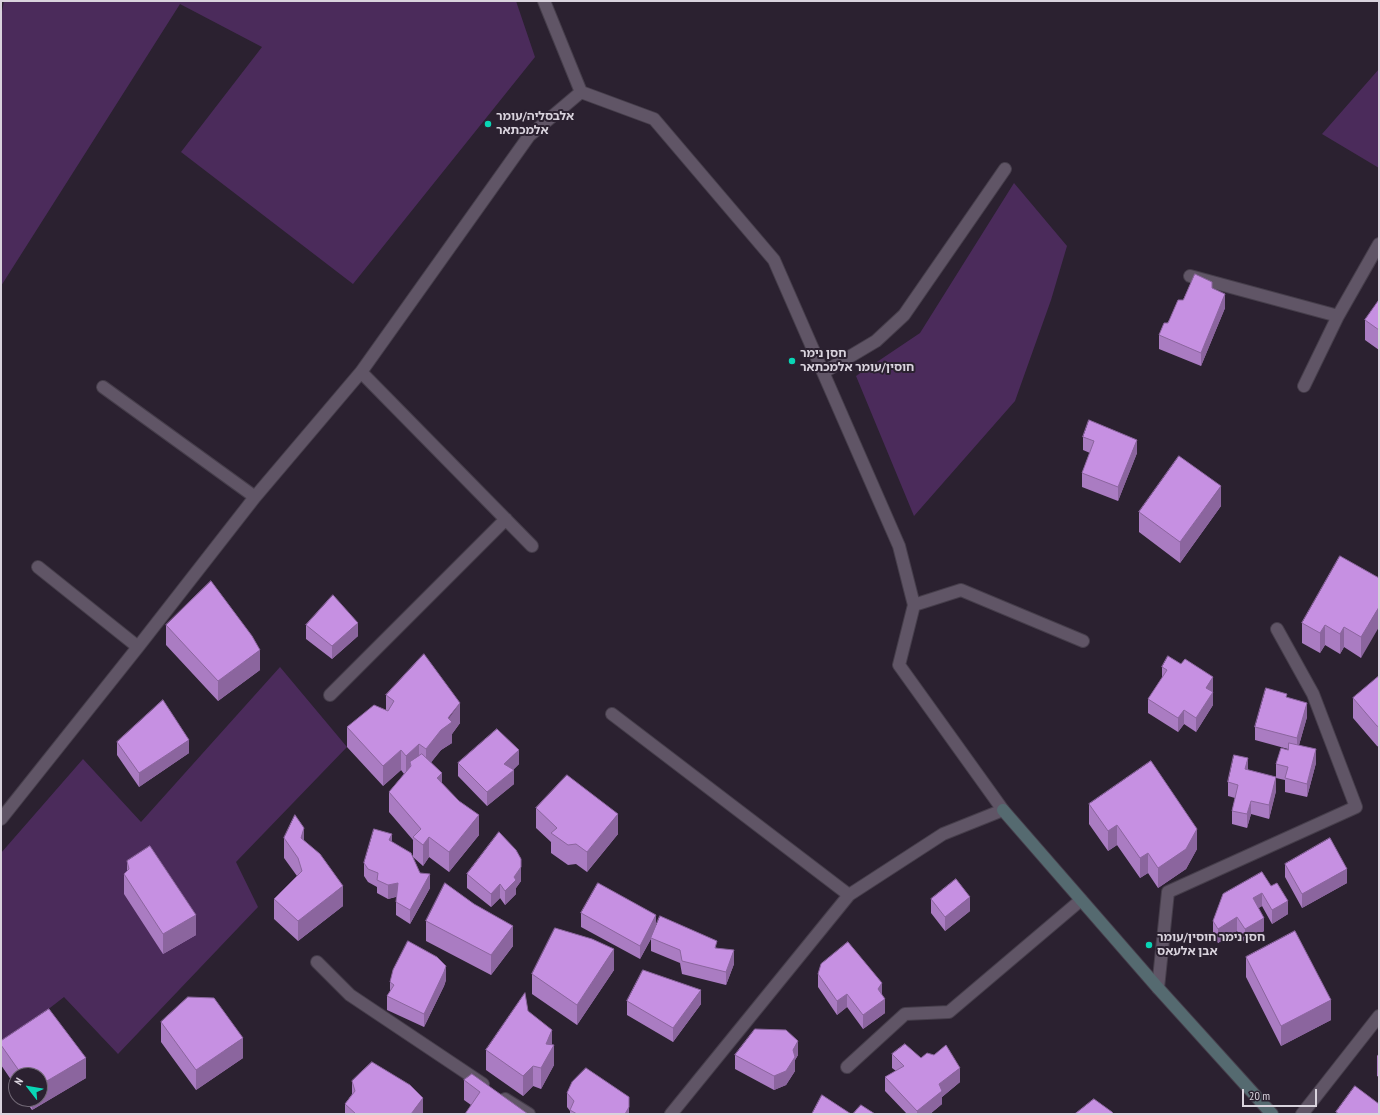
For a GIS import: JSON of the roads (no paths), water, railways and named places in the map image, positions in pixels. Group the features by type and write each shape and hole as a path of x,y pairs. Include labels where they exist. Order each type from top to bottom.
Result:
{"street":[{"path":"544,1 581,92 654,119 774,260 899,546 914,605 899,664 1003,810 1158,988 1270,1113"},
{"path":"1,819 255,497 361,372 529,136 581,92"},
{"path":"824,372 876,341 904,315 1005,169"},
{"path":"1304,386 1338,316 1379,244"},
{"path":"1190,276 1338,316"},
{"path":"361,372 532,546"},
{"path":"103,387 255,497"},
{"path":"330,695 506,519"},
{"path":"38,567 138,647"},
{"path":"914,605 961,590 1083,641"},
{"path":"1158,988 1168,892 1356,807 1313,694 1277,629"},
{"path":"612,714 849,894"},
{"path":"671,1114 849,894 943,834 1003,810"},
{"path":"847,1067 905,1014 949,1012 1081,900"},
{"path":"317,962 350,995 529,1114"},
{"path":"1302,1114 1379,1016"}],"place":[{"name":"אלבסליה/עומר אלמכתאר","path":"488,124"},
{"name":"חסן נימר חוסין/עומר אלמכתאר","path":"792,361"},
{"name":"חסן נימר חוסין/עומר אבן אלעאס","path":"1149,945"}]}
